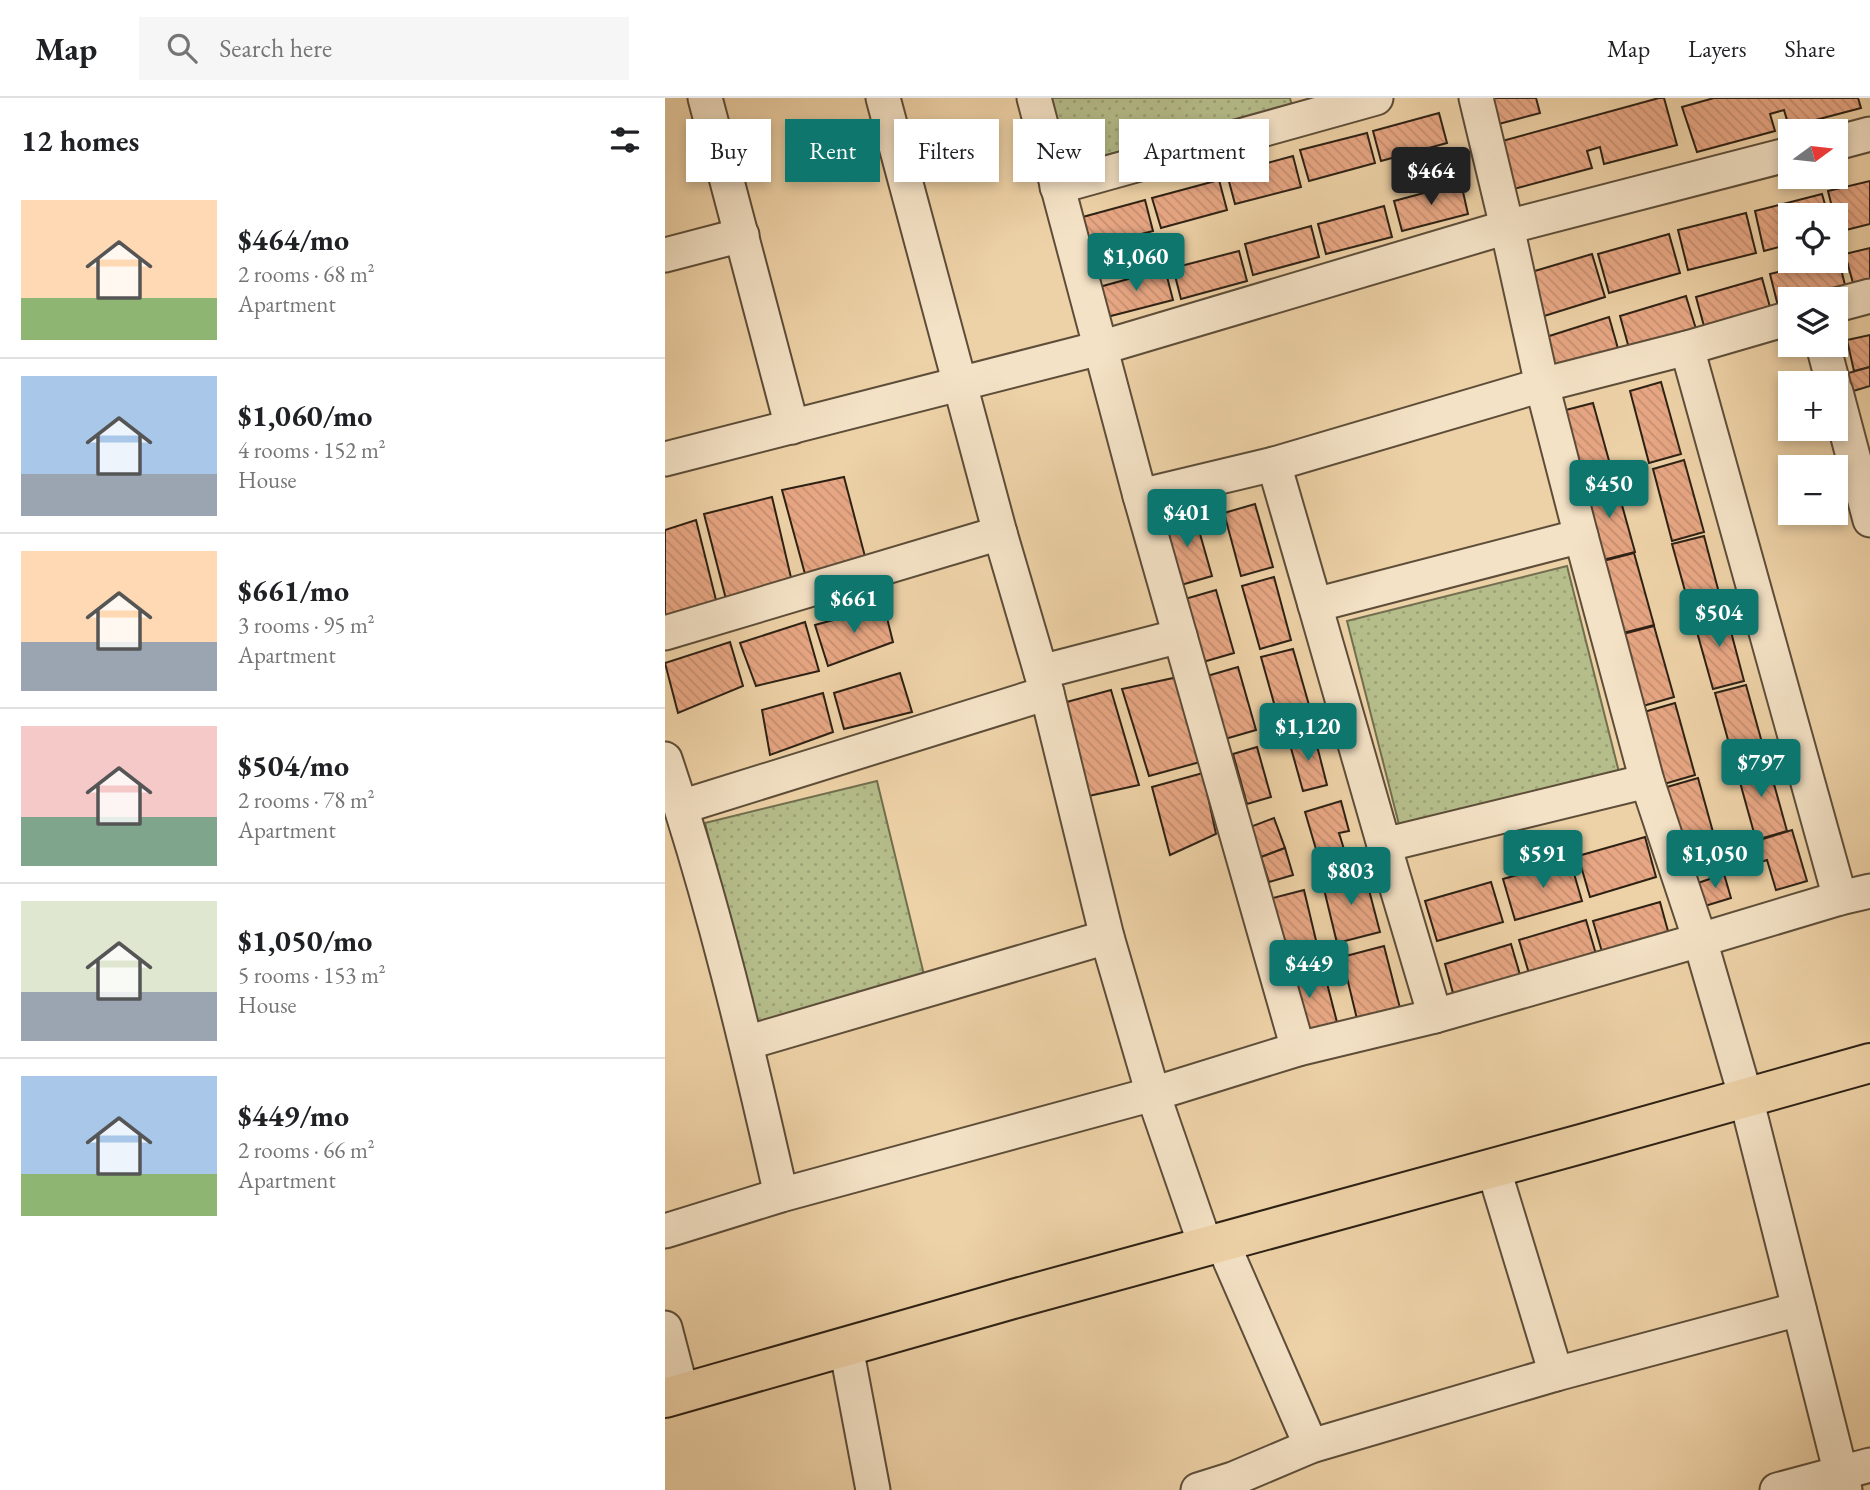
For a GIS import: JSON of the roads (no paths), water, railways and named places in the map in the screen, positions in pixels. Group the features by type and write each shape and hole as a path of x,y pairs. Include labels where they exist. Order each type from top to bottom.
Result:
{"main road":[{"path":"674,1395 1013,1298 1870,1063"}],"street":[{"path":"705,98 792,427"},
{"path":"883,98 1000,533 1044,682 1107,937 1153,1094 1214,1244 1311,1447"},
{"path":"1034,98 1140,496 1298,1049"},
{"path":"1057,187 1321,105 1376,98"},
{"path":"1476,98 1542,385 1647,781 1700,940 1746,1098 1799,1309 1852,1476 1777,1490"},
{"path":"1848,140 1870,134"},
{"path":"665,458 1100,348 1507,227 1778,157"},
{"path":"665,255 742,235"},
{"path":"1848,302 1870,296"},
{"path":"1140,496 1274,464 1542,385 1778,321"},
{"path":"665,1231 781,1195 1153,1094 1298,1049 1435,1016 1855,895 1687,348"},
{"path":"1848,438 1870,520"},
{"path":"1274,464 1435,1016"},
{"path":"665,633 1000,533"},
{"path":"1314,605 1581,536"},
{"path":"681,807 1180,636"},
{"path":"665,759 681,807 746,1043 781,1195"},
{"path":"1384,845 1647,781"},
{"path":"746,1043 1107,937"},
{"path":"1493,1167 1556,1374"},
{"path":"1198,1490 1233,1479 1311,1447 1556,1374 1799,1309"},
{"path":"665,1328 674,1395"},
{"path":"846,1347 873,1490"}]}
